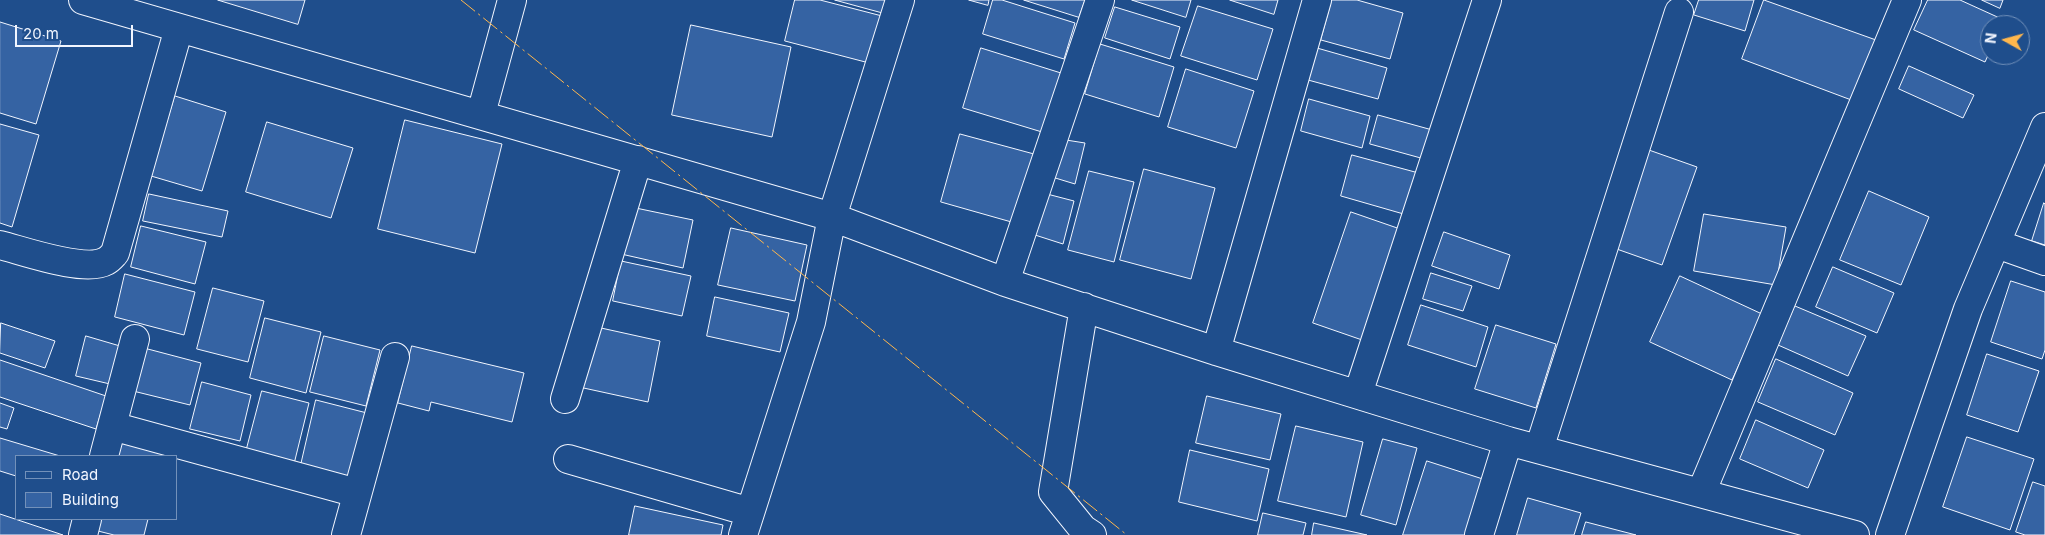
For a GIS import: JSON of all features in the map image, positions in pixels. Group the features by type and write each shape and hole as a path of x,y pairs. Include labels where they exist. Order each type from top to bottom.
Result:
{"street":[{"path":"83,0 152,9 179,28 832,217 1006,282 1216,351 1508,441 1701,493 1784,526 1855,535"},
{"path":"481,114 512,0"},
{"path":"568,459 746,523 811,322 832,217 900,0"},
{"path":"1006,282 1100,0"},
{"path":"1216,351 1317,0"},
{"path":"1358,394 1487,0"},
{"path":"1701,493 1907,0"},
{"path":"1539,449 1679,12"},
{"path":"0,245 66,263 92,264 106,261 115,253 179,28"},
{"path":"1890,535 1968,309 2045,128"},
{"path":"565,399 638,160"},
{"path":"1997,244 2045,261"},
{"path":"1084,308 1052,492 1086,533"},
{"path":"104,455 135,339"},
{"path":"346,535 395,357"},
{"path":"112,426 358,493"},
{"path":"1479,535 1508,441"},
{"path":"83,535 87,520"}],"building":[{"path":"218,0 305,0 298,24"},
{"path":"795,0 820,0 886,17 873,64 785,41"},
{"path":"835,0 888,0 884,13"},
{"path":"969,0 989,0 988,5"},
{"path":"993,0 1002,0 1075,23 1064,59 983,34"},
{"path":"1024,0 1085,0 1079,17"},
{"path":"1132,0 1191,0 1186,17"},
{"path":"1230,0 1278,0 1274,14"},
{"path":"1332,0 1357,0 1403,13 1390,59 1321,40"},
{"path":"1699,0 1754,0 1745,31 1694,15"},
{"path":"1764,0 1876,40 1854,101 1742,59"},
{"path":"1928,0 1960,0 1993,15 1980,15 1980,60 1914,30"},
{"path":"1982,0 2003,0 2000,8"},
{"path":"1198,6 1273,29 1257,80 1181,56"},
{"path":"1115,7 1180,27 1170,59 1105,38"},
{"path":"0,22 61,41 36,124 0,113"},
{"path":"691,25 791,47 772,137 672,115"},
{"path":"1100,44 1174,67 1159,117 1085,94"},
{"path":"981,48 1061,73 1042,132 963,108"},
{"path":"1317,48 1387,68 1378,99 1308,80"},
{"path":"1909,66 1974,95 1963,118 1899,89"},
{"path":"1186,69 1254,91 1236,148 1168,127"},
{"path":"175,96 226,112 202,191 151,176"},
{"path":"1309,99 1370,116 1362,148 1301,131"},
{"path":"1378,115 1436,131 1428,160 1370,144"},
{"path":"405,120 502,144 475,253 378,229"},
{"path":"267,122 353,148 331,218 246,192"},
{"path":"0,124 39,135 12,227 0,223"},
{"path":"960,134 1034,154 1015,223 941,202"},
{"path":"1066,140 1085,143 1075,184 1052,177"},
{"path":"1646,149 1697,167 1662,265 1611,247"},
{"path":"1352,155 1426,175 1414,217 1341,196"},
{"path":"1144,169 1215,188 1191,279 1120,260"},
{"path":"1089,171 1134,182 1114,262 1068,250"},
{"path":"1869,191 1929,217 1901,285 1840,260"},
{"path":"149,194 228,211 222,237 143,221"},
{"path":"1047,194 1074,201 1063,244 1035,235"},
{"path":"2045,204 2045,245 2032,241"},
{"path":"631,207 693,220 683,268 621,254"},
{"path":"1351,212 1403,230 1365,341 1313,323"},
{"path":"1704,214 1786,227 1776,285 1694,271"},
{"path":"141,226 206,242 195,284 131,267"},
{"path":"731,228 807,245 795,301 718,285"},
{"path":"1444,232 1510,255 1499,289 1432,266"},
{"path":"621,261 691,276 682,316 613,301"},
{"path":"1833,267 1894,293 1877,333 1816,307"},
{"path":"1431,273 1472,286 1463,311 1423,299"},
{"path":"125,274 195,292 184,335 115,317"},
{"path":"1680,276 1762,314 1732,380 1650,342"},
{"path":"2011,281 2045,292 2045,350 2042,359 1991,342"},
{"path":"213,288 264,301 248,362 197,349"},
{"path":"715,297 789,313 780,352 707,336"},
{"path":"1421,305 1488,327 1476,367 1408,345"},
{"path":"1795,306 1866,336 1848,376 1778,345"},
{"path":"265,318 321,332 306,393 250,378"},
{"path":"1,323 55,341 45,368 0,353"},
{"path":"1496,325 1556,344 1536,408 1475,389"},
{"path":"592,326 660,341 648,402 579,387"},
{"path":"86,336 120,346 110,384 76,376"},
{"path":"324,336 380,350 366,406 310,392"},
{"path":"412,346 524,373 512,422 431,402 429,411 398,403"},
{"path":"144,348 201,363 190,405 133,391"},
{"path":"1987,354 2039,371 2018,432 1967,415"},
{"path":"1776,359 1853,393 1835,435 1758,402"},
{"path":"0,360 106,396 96,429 0,397"},
{"path":"202,382 251,395 240,441 190,429"},
{"path":"262,391 309,403 294,464 246,452"},
{"path":"1207,396 1281,414 1270,460 1196,443"},
{"path":"316,400 367,413 350,478 301,465"},
{"path":"0,403 14,408 7,429 0,427"},
{"path":"1756,420 1824,450 1808,488 1740,459"},
{"path":"1296,426 1363,442 1346,517 1278,501"},
{"path":"1967,437 2034,459 2010,530 1943,507"},
{"path":"0,438 57,455 15,455 15,476 0,471"},
{"path":"121,438 173,455 116,455"},
{"path":"1383,439 1417,448 1396,525 1361,515"},
{"path":"1190,450 1269,469 1257,521 1179,502"},
{"path":"1427,461 1489,481 1472,535 1403,535"},
{"path":"2033,482 2045,486 2045,535 2025,535 2016,532"},
{"path":"1528,498 1581,513 1574,535 1517,535"},
{"path":"635,506 723,525 721,535 629,535"},
{"path":"1263,513 1306,523 1303,535 1258,535"},
{"path":"0,514 63,535 0,535"},
{"path":"97,520 148,520 144,535 114,535 94,530"},
{"path":"1586,522 1636,535 1582,535"},
{"path":"1314,523 1367,535 1312,535"}],"power":[{"path":"461,0 1127,535"}]}
